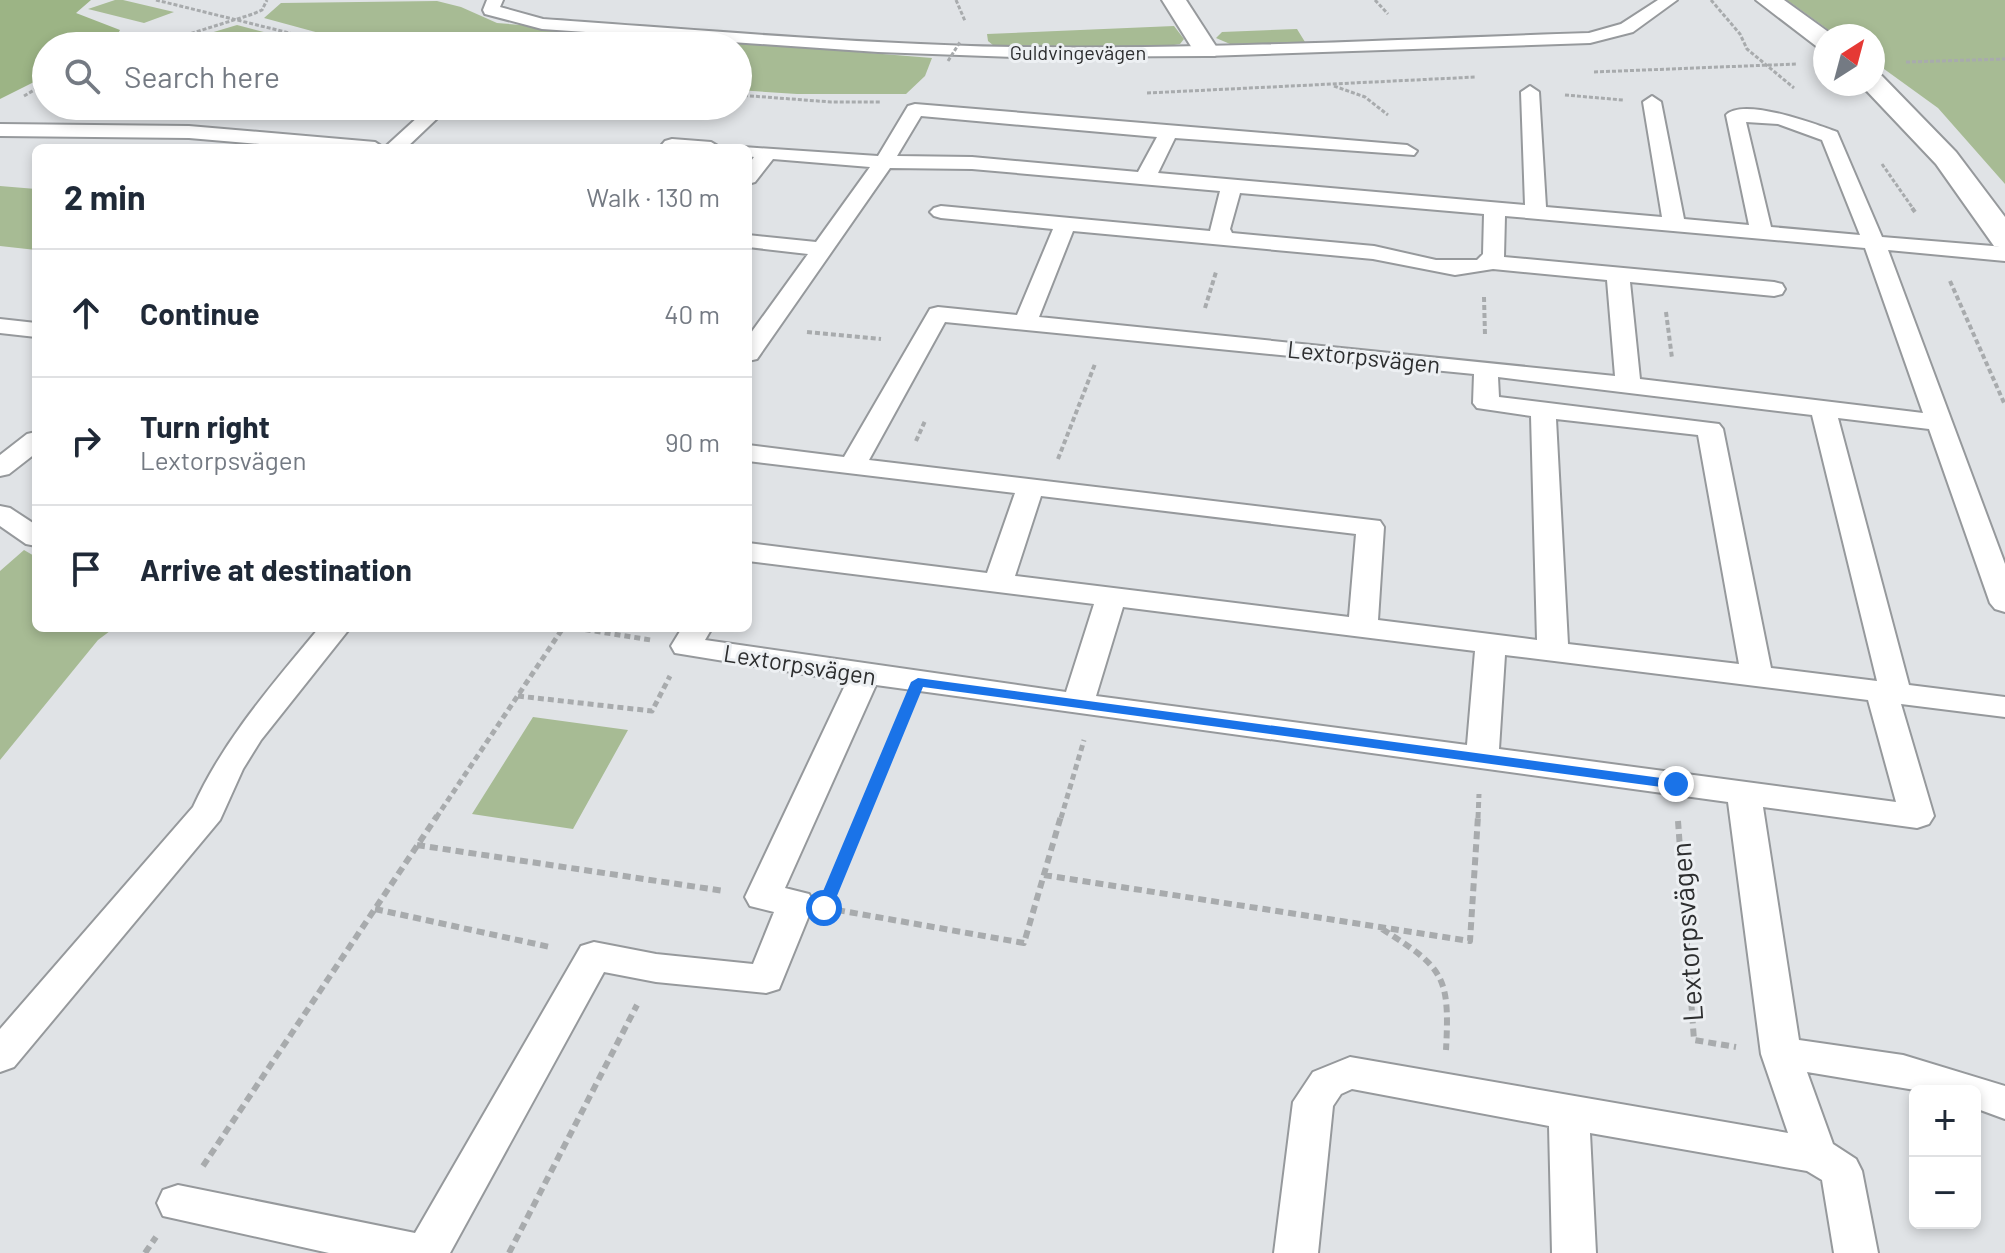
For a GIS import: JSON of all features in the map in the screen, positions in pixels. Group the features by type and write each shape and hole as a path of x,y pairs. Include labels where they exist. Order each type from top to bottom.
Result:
{"street":[{"path":"1174,0 1206,51"},
{"path":"1768,0 1813,32"},
{"path":"1885,94 1946,158 2005,239"}],"lane":[{"name":"Guldvingevägen","path":"495,0 491,10 542,24 642,32"},
{"name":"Guldvingevägen","path":"752,39 945,51 1206,51 1590,38 1627,28 1669,0"},
{"path":"1531,83 1536,211"},
{"path":"1652,102 1674,223"},
{"path":"752,348 884,162 915,110 1407,151"},
{"path":"1761,232 1735,115 1780,119 1830,136 1874,243 2005,603"},
{"path":"399,144 426,120"},
{"path":"0,130 189,132 328,144"},
{"path":"1145,178 1169,132"},
{"path":"758,152 884,162 972,163 2005,254"},
{"path":"1226,240 1219,229 1232,185"},
{"path":"1487,264 1494,252 1494,208"},
{"path":"941,212 1374,253 1411,264 1487,264 1774,289"},
{"path":"1025,323 1065,225"},
{"path":"752,241 821,249"},
{"path":"1618,274 1628,386"},
{"name":"Lextorpsvägen","path":"852,466 938,314 1486,368 1939,423"},
{"path":"0,326 32,330"},
{"path":"1486,368 1486,403 1710,429 1757,676"},
{"path":"1677,391 1682,426"},
{"path":"1543,409 1553,651"},
{"name":"Lextorpsvägen","path":"692,637 918,682 1917,816 1823,409"},
{"path":"0,468 32,443"},
{"path":"752,454 1031,487 998,583"},
{"path":"1046,489 1370,527 1363,628"},
{"path":"0,514 32,535"},
{"path":"752,552 2005,707"},
{"path":"1086,705 1111,597"},
{"path":"0,1056 208,812 227,768 250,733 332,632"},
{"path":"1482,758 1491,644"},
{"path":"427,1253 594,956 656,968 766,979 794,903 866,674"},
{"path":"1744,794 1781,1054 1816,1155"},
{"path":"1781,1054 1939,1078 1958,1085"},
{"path":"1296,1253 1313,1102 1327,1083 1350,1073 1816,1155 1841,1171 1856,1253"},
{"path":"1981,1093 2005,1103"},
{"path":"1569,1113 1574,1253"},
{"path":"178,1203 419,1253"}],"path":[{"path":"156,0 288,32"},
{"path":"196,32 262,10 267,0"},
{"path":"948,61 960,42"},
{"path":"1898,62 2005,59"},
{"path":"1595,72 1805,64"},
{"path":"1139,93 1531,83 1652,102"},
{"path":"752,96 831,102 887,102"},
{"path":"1195,340 1226,240"},
{"path":"1486,368 1487,264"},
{"path":"1662,278 1677,391"},
{"path":"766,327 922,344"},
{"path":"1046,489 1096,362 1081,360"},
{"path":"145,1253 560,632"},
{"path":"518,696 652,711 692,637 627,632"},
{"path":"794,903 918,682"},
{"path":"417,845 794,903 1024,943 1086,705"},
{"path":"1044,875 1470,941 1482,758"},
{"name":"Lextorpsvägen","path":"1676,784 1694,1040 1781,1054"},
{"path":"375,909 594,956"},
{"path":"1377,926 1419,953 1443,981 1447,1007 1446,1091"},
{"path":"509,1253 656,968"}],"green space":[{"path":"0,0 91,0 76,13 120,30 32,32 32,83 0,99"},
{"path":"115,0 174,12 144,23 88,9"},
{"path":"1787,0 2005,0 2005,184 1938,108 1885,70 1885,24 1820,24"},
{"path":"437,1 461,7 497,23 609,32 316,32 264,18 281,3"},
{"path":"237,25 264,32 214,32"},
{"path":"1174,26 1184,39 1180,44 1168,46 994,46 988,41 987,34"},
{"path":"1297,29 1305,42 1230,44 1216,38 1222,32"},
{"path":"752,44 932,58 925,76 906,94 752,91"},
{"path":"0,186 32,189 32,250 0,246"},
{"path":"24,550 32,555 32,632 109,632 98,640 0,760 0,571"},
{"path":"533,717 628,730 573,829 472,814"}],"route":[{"path":"824,908 918,682 1676,784"}]}
